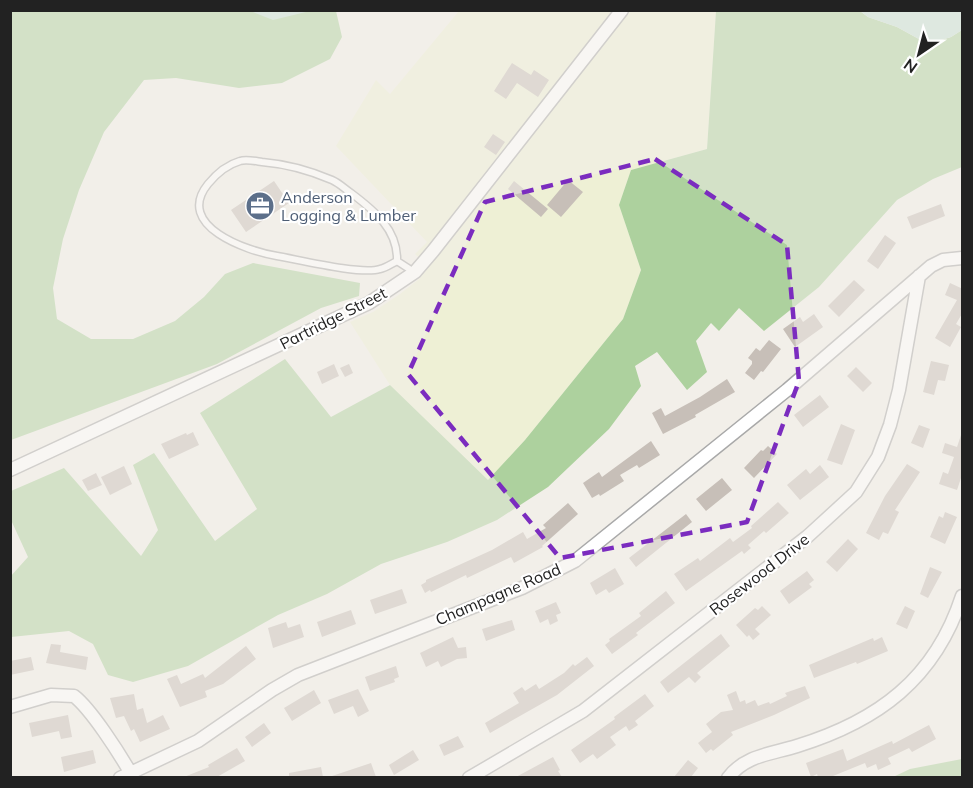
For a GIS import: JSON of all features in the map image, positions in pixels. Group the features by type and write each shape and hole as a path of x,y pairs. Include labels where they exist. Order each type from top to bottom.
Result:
{"street":[{"name":"Partridge Street","path":"10,470 369,303 414,272 596,47 622,10"},
{"name":"Champagne Road","path":"125,775 198,741 272,690 298,675 522,588 575,561 787,390 919,276 938,262 963,258"},
{"name":"Rosewood Drive","path":"469,777 583,711 808,536 856,492 878,457 890,425 899,390 919,276"},
{"path":"728,777 747,760 806,743 828,734 874,711 905,689 937,652 963,596"},
{"path":"10,707 51,695 74,696 114,746 125,775"}],"lane":[{"path":"242,160 279,163 335,181 361,201 384,221 393,236 397,249 397,261 379,270 351,269 260,253 236,244 212,230 203,220 199,204 205,188 218,171 242,160"},
{"path":"397,261 414,272"}],"highlighted area":[{"path":"655,159 787,245 799,381 747,522 560,558 408,374 485,202"}],"green space":[{"path":"253,10 310,11 273,20"},
{"path":"11,11 336,11 342,37 330,59 282,83 239,88 176,78 144,80 104,132 79,190 63,239 53,288 57,319 91,339 133,339 175,321 204,297 225,274 253,263 360,283 359,296 321,308 217,364 11,440"},
{"path":"459,11 716,11 707,149 631,170 619,205 641,270 623,319 525,440 488,481 390,385 350,322 373,312 400,294 419,279 429,267 415,254 427,242 336,146 376,80 390,94"},
{"path":"716,11 860,11 868,17 897,27 928,44 951,37 962,30 962,167 933,179 897,200 819,287 764,331 739,308 719,331 711,323 696,341 707,372 687,390 657,352 635,366 641,386 609,429 548,487 497,520 447,542 381,564 327,594 278,615 188,666 133,682 108,675 93,644 69,631 11,637 10,577 28,557 11,520 11,491 64,468 141,556 158,530 133,465 154,453 215,541 257,509 200,413 285,359 331,417 390,385 488,480 525,440 623,319 641,270 619,205 631,170 707,149"},
{"path":"860,11 962,11 962,30 951,37 928,44 897,27 868,17"},
{"path":"962,759 962,777 893,777 910,769"}],"building":[{"path":"512,63 531,75 534,70 549,80 538,97 517,83 506,99 494,91"},
{"path":"493,134 505,142 496,155 484,147"},
{"path":"568,180 583,192 561,217 547,205"},
{"name":"Anderson Logging & Lumber","path":"274,181 289,203 246,232 231,210"},
{"path":"514,181 548,209 541,217 508,189"},
{"path":"941,204 945,216 912,229 907,217"},
{"path":"885,235 896,243 878,269 867,261"},
{"path":"854,280 865,290 839,317 828,306"},
{"path":"950,283 963,289 963,312 956,324 961,327 950,347 935,338 957,300 945,295"},
{"path":"814,314 823,327 795,347 783,329 800,317 803,322"},
{"path":"769,340 781,349 754,380 745,373 752,364 748,358 756,348 760,351"},
{"path":"931,361 949,365 945,381 938,380 934,395 923,392"},
{"path":"334,364 339,376 322,384 317,372"},
{"path":"349,364 353,373 345,377 340,368"},
{"path":"856,367 872,383 863,392 847,376"},
{"path":"727,379 735,392 695,415 696,417 663,434 652,413 661,408 665,416"},
{"path":"820,395 829,407 803,427 794,415"},
{"path":"841,424 855,430 842,465 827,460"},
{"path":"919,425 930,429 923,448 911,443"},
{"path":"193,432 199,445 169,459 161,444"},
{"path":"961,435 963,436 963,472 957,490 939,484 943,472 948,474 954,457 942,453 945,443 957,447"},
{"path":"651,441 660,455 639,468 637,465 620,475 624,481 600,496 599,494 592,498 583,483 599,472 602,477"},
{"path":"768,446 777,454 754,478 744,468"},
{"path":"907,464 920,472 895,510 899,512 888,534 883,532 879,540 866,533 885,496"},
{"path":"820,465 829,477 800,500 787,485 806,469 810,474"},
{"path":"124,466 132,484 110,495 101,477"},
{"path":"96,473 102,485 88,491 82,480"},
{"path":"722,478 732,490 706,511 696,499"},
{"path":"778,502 789,513 748,545 751,548 744,554 742,551 686,591 674,574 698,558 700,561 730,538 733,542 752,528 751,526"},
{"path":"568,503 578,514 543,547 514,563 511,557 467,578 466,575 425,593 421,585 426,580 492,550 523,532 527,539 546,528 543,525"},
{"path":"945,512 957,517 945,544 930,537 939,516 943,518"},
{"path":"686,514 692,522 636,567 629,558"},
{"path":"848,539 858,549 837,572 826,562"},
{"path":"930,567 942,572 928,598 920,594"},
{"path":"615,568 624,584 609,593 606,589 596,595 590,583"},
{"path":"807,571 814,580 809,584 812,587 789,604 780,591"},
{"path":"402,589 407,603 375,614 370,600"},
{"path":"666,591 675,603 612,654 605,645 610,641 609,639 641,616 639,613"},
{"path":"556,602 561,613 556,615 558,621 550,625 548,619 540,623 535,611"},
{"path":"762,606 771,615 755,629 760,634 753,640 736,625 755,608 758,610"},
{"path":"905,606 915,611 907,629 896,624"},
{"path":"351,610 356,624 322,637 317,622"},
{"path":"512,620 515,630 486,641 482,629"},
{"path":"286,622 288,628 300,624 304,637 273,648 268,628"},
{"path":"721,634 730,646 697,673 701,677 695,683 689,677 668,693 660,682"},
{"path":"453,637 458,648 466,647 467,658 457,659 441,667 438,661 426,667 420,653"},
{"path":"882,637 888,651 814,678 809,665 873,638 874,641"},
{"path":"51,644 61,645 60,652 88,657 86,670 46,663"},
{"path":"246,646 256,659 223,684 205,691 207,697 180,707 167,679 177,675 181,684 203,674 205,678"},
{"path":"31,657 34,670 10,675 10,661"},
{"path":"587,657 594,666 557,695 490,733 485,723 519,703 513,693 522,687 525,691 536,684 539,689 564,673 573,664 575,666"},
{"path":"396,666 399,677 394,679 395,682 370,691 365,677"},
{"path":"805,686 810,698 731,732 733,735 713,751 711,749 706,753 698,743 712,732 706,724 721,712 733,710 727,695 736,691 740,702 745,700 746,704 755,700 758,706 769,702 770,704 787,696 785,693"},
{"path":"358,689 369,711 358,717 353,706 334,714 328,700"},
{"path":"314,690 321,703 292,721 284,708"},
{"path":"134,694 137,710 143,708 147,723 163,715 170,729 140,742 134,729 131,731 124,716 116,718 110,698"},
{"path":"645,694 654,706 635,721 638,725 629,731 626,726 610,737 616,745 597,759 593,754 580,763 571,750 615,719 614,717"},
{"path":"68,715 72,737 61,739 59,731 32,737 29,723"},
{"path":"264,723 271,733 252,747 245,737"},
{"path":"929,725 936,739 912,752 909,748 888,758 891,764 878,770 876,764 867,768 865,763 833,776 818,777 817,774 811,777 806,763 843,749 847,761 892,741 893,744"},
{"path":"458,736 464,747 444,756 439,745"},
{"path":"237,748 245,761 217,777 184,777 209,767 208,765"},
{"path":"93,750 96,763 64,772 61,757"},
{"path":"413,750 419,760 394,775 389,765"},
{"path":"553,757 562,777 516,777"},
{"path":"688,760 698,768 691,777 674,777"},
{"path":"371,763 376,777 332,777 332,776"},
{"path":"321,767 323,777 289,777 289,773"}],"place":[{"name":"Anderson Logging & Lumber","path":"260,206"}]}
